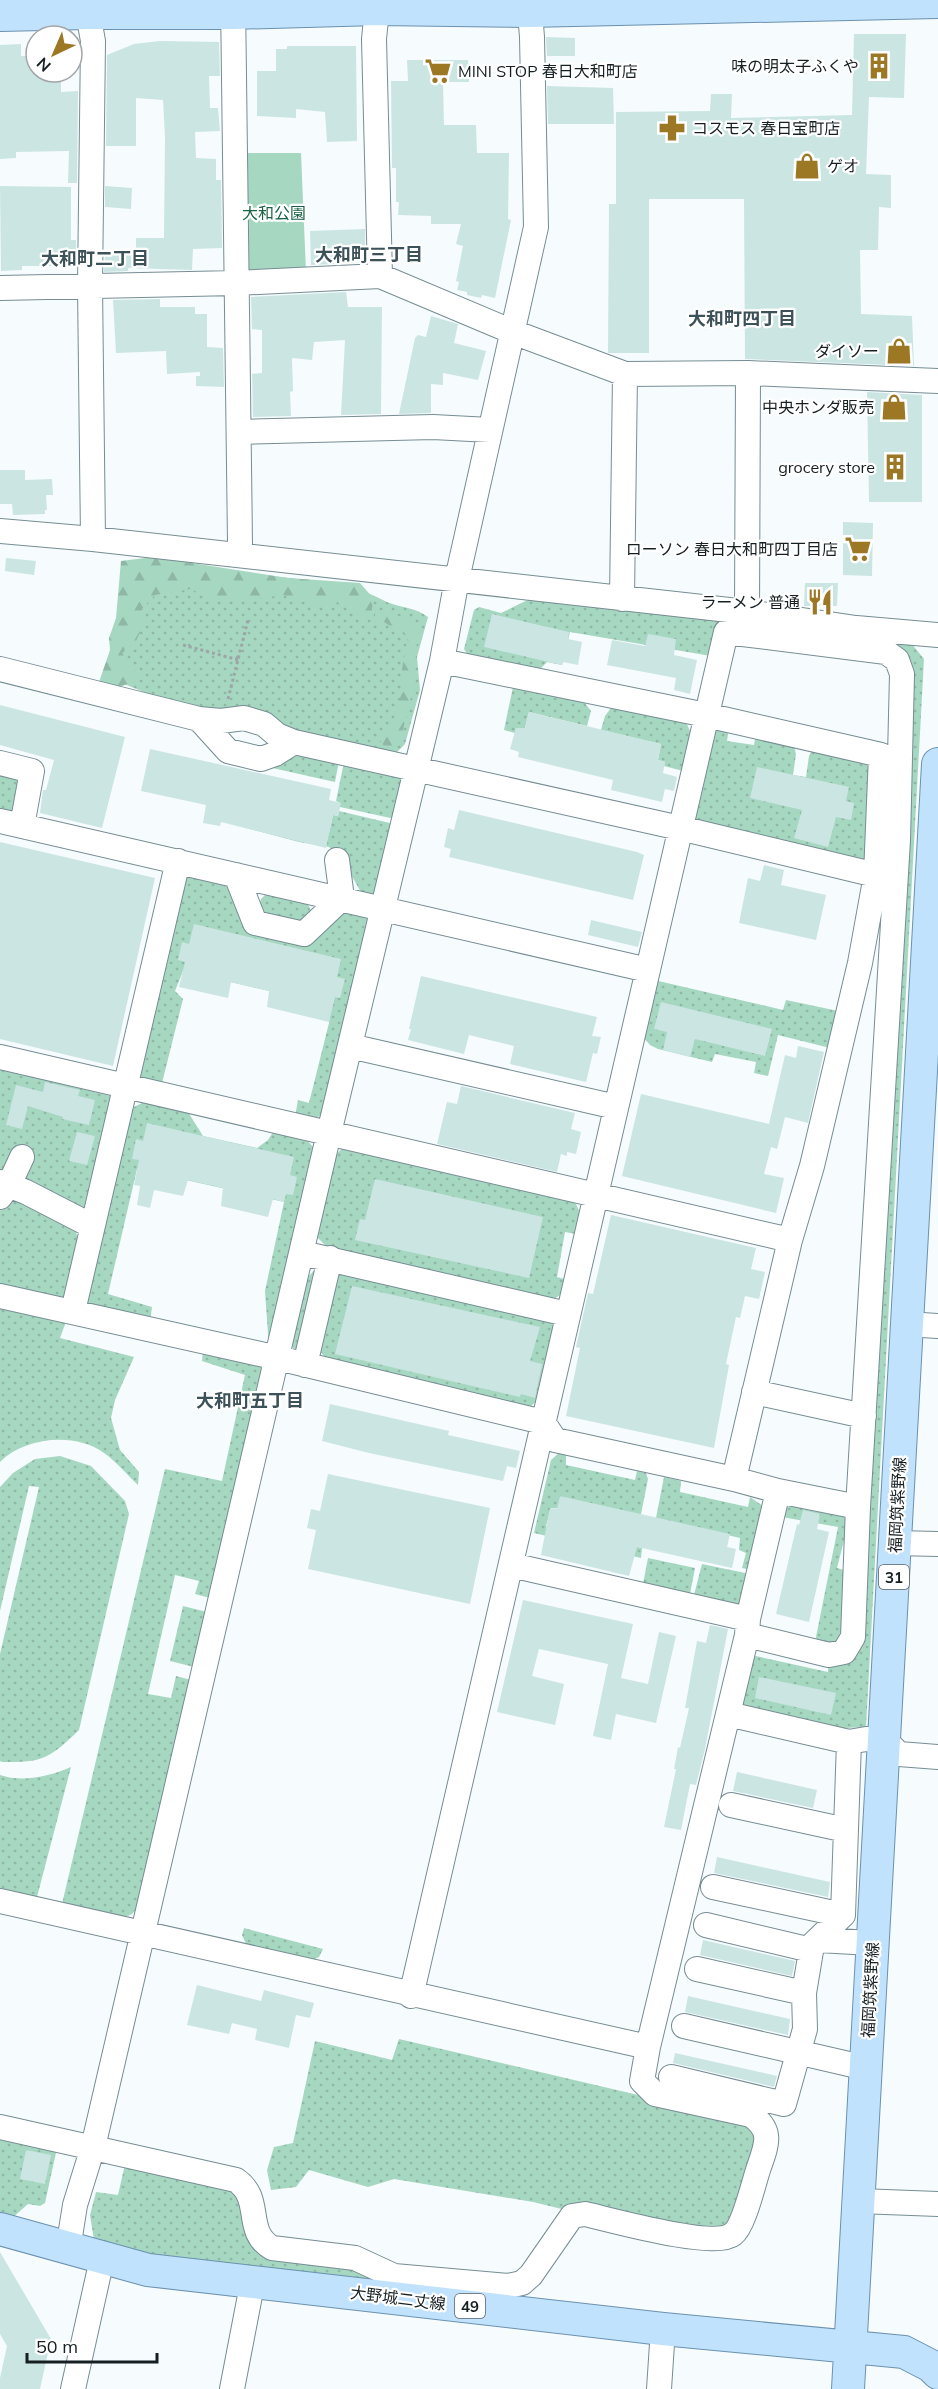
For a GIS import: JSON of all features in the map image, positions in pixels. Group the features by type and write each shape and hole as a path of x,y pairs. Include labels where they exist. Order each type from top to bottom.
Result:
{"main road":[{"path":"0,15 233,7 377,9 529,5 938,2"},
{"name":"福岡筑紫野線","path":"848,2389 906,1324 930,1036 938,764"},
{"name":"大野城二丈線","path":"0,2229 148,2270 253,2280 663,2329 904,2352 938,2373"}],"street":[{"path":"68,2248 75,2205 93,2147 329,1133 442,661 457,579 536,227 532,37 529,5"},
{"path":"233,7 239,432 240,543 238,555"},
{"path":"377,9 374,39 380,276"},
{"path":"88,13 93,41 90,286 93,539"},
{"path":"0,288 236,283 380,276 513,332 625,374 748,373 938,381"},
{"path":"747,612 748,373"},
{"path":"622,599 625,374"},
{"path":"239,432 433,427 490,430"},
{"path":"0,531 457,579 747,612 856,628 938,635"},
{"path":"411,1995 726,632 886,652 897,660 902,674 898,840 858,1507 853,1637 844,1652 829,1655 747,1627 511,1565"},
{"path":"442,661 706,715 881,755 876,876 860,963 814,1155 789,1240 734,1479"},
{"path":"0,669 210,720 244,718 264,724 277,735 294,742 680,828 876,876"},
{"path":"210,720 228,751 261,759 275,754 294,742"},
{"path":"0,763 33,771 11,823 648,970"},
{"path":"337,860 342,898"},
{"path":"73,1311 178,861"},
{"path":"236,874 255,923 304,934 342,898"},
{"path":"350,1046 616,1107"},
{"path":"0,1057 789,1240"},
{"path":"22,1157 3,1188 92,1226"},
{"path":"302,1253 567,1314"},
{"path":"305,1365 330,1258"},
{"path":"0,1296 278,1358 543,1422 555,1440 858,1507"},
{"path":"906,1324 938,1326"},
{"path":"754,1392 864,1416"},
{"path":"0,2127 236,2180 246,2186 251,2196 256,2230 262,2242 272,2248 355,2258 394,2276 508,2286 522,2283 531,2275 572,2216 585,2214 702,2239 723,2239 734,2234 741,2222 766,2147 766,2133 760,2121 751,2115 655,2094 642,2081 778,1491"},
{"path":"895,1543 938,1545"},
{"path":"728,1714 849,1742 866,1739 885,1740 899,1754 938,1757"},
{"path":"671,2077 784,2104 805,2029 804,1993 814,1945 843,1915 849,1742"},
{"path":"731,1805 846,1830"},
{"path":"713,1887 843,1915"},
{"path":"0,1901 648,2047"},
{"path":"706,1925 814,1945 872,1943"},
{"path":"697,1969 804,1993"},
{"path":"684,2026 866,2068"},
{"path":"859,2201 938,2204"},
{"path":"73,2389 102,2259"},
{"path":"232,2389 253,2280"},
{"path":"659,2389 663,2329"}],"path":[{"path":"210,720 239,660 248,620"},
{"path":"183,645 239,660"}],"green space":[{"name":"大和公園","path":"243,153 301,153 306,273 244,275"},
{"path":"153,557 288,578 360,583 373,598 371,620 362,618 353,609 338,604 320,607 283,595 262,598 210,599 191,589 155,595 140,611 144,623 136,641 122,652 129,667 146,677 114,689 98,685 110,650 109,638 116,618 121,561"},
{"path":"128,561 347,584 428,617 417,657 420,690 405,744 395,754 291,733 238,710 178,706 112,679"},
{"path":"534,597 911,643 924,659 866,1727 845,1728 841,1731 738,1707 751,1655 828,1672 828,1661 846,1657 905,668 721,626 711,656 570,632 562,665 547,662 536,673 469,657 464,649 474,610 479,607 501,613"},
{"path":"391,612 410,622 419,631 413,667 414,685 400,742 386,749 379,739 392,726 403,687 402,669 408,637 384,622 375,624 375,614"},
{"path":"513,687 584,702 591,711 587,726 529,712 525,728 516,728 515,733 504,730"},
{"path":"611,708 685,722 689,727 691,739 683,771 664,766 665,762 658,760 661,744 601,730 605,716"},
{"path":"729,728 727,741 754,745 756,734 793,742 796,754 793,775 806,777 809,756 814,747 873,761 872,866 691,822 713,730"},
{"path":"295,753 339,761 335,782 268,767"},
{"path":"344,762 399,776 402,781 395,819 340,807 340,803 336,801"},
{"path":"0,769 25,775 16,814 0,813"},
{"path":"339,811 394,824 379,884 374,893 367,896 362,894 341,857 329,847 299,842 231,824 329,833 333,815 338,816"},
{"path":"185,871 225,880 258,935 335,919 349,909 360,912 369,920 322,1114 312,1122 295,1117 298,1100 309,1103 329,1023 330,1005 183,971 175,991 183,999 161,1087 143,1080 139,1071"},
{"path":"267,893 306,900 311,911 307,922 267,920 259,906 261,899"},
{"path":"654,980 783,1010 786,1000 843,1012 834,1049 778,1035 768,1076 754,1073 756,1062 715,1054 712,1062 658,1049 650,1045 642,1036"},
{"path":"0,1069 110,1096 112,1103 88,1206 79,1212 27,1183 24,1175 0,1176"},
{"path":"144,1102 188,1112 203,1136 257,1148 268,1140 275,1129 304,1137 314,1148 269,1348 265,1291 284,1202 137,1169 108,1294 152,1307 150,1322 84,1305 128,1118 134,1107"},
{"path":"342,1148 568,1198 576,1204 580,1213 576,1234 565,1232 557,1277 564,1279 563,1293 551,1301 331,1251 318,1238 318,1232 335,1156"},
{"path":"17,1198 77,1226 79,1246 65,1302 0,1290 0,1211 3,1203"},
{"path":"334,1267 550,1316 555,1324 538,1400 531,1406 523,1407 328,1362 316,1345"},
{"path":"316,1268 302,1348 296,1350 293,1349 292,1343 306,1285 309,1276"},
{"path":"0,1305 67,1319 60,1338 134,1357 115,1400 111,1418 120,1450 139,1472 138,1485 104,1453 79,1442 50,1440 36,1443 23,1447 0,1462"},
{"path":"203,1350 265,1363 210,1598 195,1594 199,1581 175,1575 148,1694 171,1698 176,1676 191,1680 140,1903 132,1914 118,1917 108,1916 62,1904 165,1469 222,1481 245,1375 202,1361"},
{"path":"559,1453 566,1454 566,1465 635,1480 637,1471 646,1473 648,1479 641,1514 551,1508 546,1526 642,1548 641,1558 534,1533 551,1460"},
{"path":"60,1456 91,1466 125,1501 129,1514 79,1730 53,1753 45,1757 37,1760 2,1762 0,1761 0,1654 39,1487 29,1486 0,1611 0,1487 13,1473 35,1459"},
{"path":"664,1477 681,1481 680,1492 748,1507 750,1497 763,1506 751,1570 742,1568 746,1553 739,1550 740,1538 656,1518"},
{"path":"794,1502 804,1503 802,1509 845,1517 849,1521 837,1568 851,1572 845,1643 814,1647 838,1527 782,1517 784,1511"},
{"path":"648,1558 695,1568 690,1594 643,1584"},
{"path":"702,1564 750,1574 740,1605 694,1595"},
{"path":"183,1606 207,1612 194,1667 170,1661"},
{"path":"71,1767 37,1897 0,1888 0,1775 18,1778 36,1777"},
{"path":"244,1928 323,1949 319,1957 310,1961 247,1946 242,1935"},
{"path":"399,2039 749,2121 759,2129 727,2230 570,2211 533,2202 394,2179 368,2187 309,2170 296,2187 271,2190 267,2170 274,2147 293,2143 315,2041 392,2060"},
{"path":"0,2135 57,2148 45,2203 40,2206 28,2204 11,2219 0,2215"},
{"path":"126,2160 234,2186 252,2233 362,2266 398,2282 135,2253 94,2240 90,2215 96,2192 118,2195"}],"building":[{"path":"854,34 906,34 904,98 869,97 866,174 891,175 891,208 879,207 878,250 860,250 861,314 912,316 914,366 745,359 744,199 649,199 649,353 608,353 609,204 616,204 616,112 710,111 711,94 732,94 731,118 852,115"},
{"path":"546,37 575,38 575,56 547,56"},
{"path":"160,41 219,42 220,76 209,76 210,108 218,108 220,131 195,132 196,158 216,159 216,180 221,180 222,248 193,249 192,270 128,268 128,271 104,272 105,254 116,254 116,250 136,249 136,238 164,238 163,100 136,98 136,146 106,146 107,55 134,44"},
{"path":"21,44 21,56 24,56 24,84 61,84 61,92 78,91 77,183 68,183 69,151 16,152 16,158 0,159 0,45"},
{"path":"287,46 356,46 357,141 327,142 325,112 296,109 296,118 257,116 257,71 276,71 276,49 287,49"},
{"path":"407,60 468,60 469,82 443,82 444,125 476,125 477,153 509,153 508,219 511,220 495,298 482,295 481,298 457,290 459,282 456,281 463,246 456,244 461,224 431,224 431,216 398,215 396,168 392,168 391,81 408,81"},
{"path":"547,86 613,88 614,124 548,124"},
{"path":"0,186 71,187 71,240 76,240 76,266 22,266 22,270 1,271"},
{"path":"105,186 132,188 131,209 105,207"},
{"path":"365,229 365,253 334,253 334,264 311,265 310,231"},
{"path":"346,292 348,307 382,307 381,414 341,415 345,340 314,342 312,360 292,358 291,416 253,417 252,374 262,373 262,330 252,329 251,297"},
{"path":"160,299 160,307 195,307 195,314 207,314 207,347 223,348 224,387 196,386 196,376 200,376 200,372 167,374 166,351 116,353 113,300"},
{"path":"431,316 458,324 454,343 486,351 478,380 443,373 443,385 431,384 431,413 399,414 415,338 418,335 426,337"},
{"name":"grocery store","path":"867,392 922,395 922,502 869,502"},
{"path":"0,470 25,470 25,480 52,479 53,495 46,495 45,514 13,515 12,504 0,504"},
{"name":"ローソン 春日大和町四丁目店","path":"843,522 873,523 872,576 843,575"},
{"path":"6,558 36,561 34,575 5,571"},
{"path":"805,583 838,583 837,606 804,606"},
{"path":"492,614 569,632 568,639 582,642 578,665 563,662 562,665 484,647"},
{"path":"648,634 676,639 674,655 697,660 690,694 674,690 676,678 607,665 612,640 645,646"},
{"path":"0,705 125,737 102,828 40,813 43,790 46,790 54,760 0,745"},
{"path":"529,712 661,744 658,760 665,762 663,773 677,777 674,791 665,789 662,802 611,790 613,780 518,757 519,752 510,749 516,728 525,728"},
{"path":"150,749 331,789 329,800 341,803 338,816 333,815 326,848 221,822 220,826 203,823 206,805 141,791"},
{"path":"757,767 849,787 846,801 854,803 851,820 836,817 828,847 794,838 802,810 750,798"},
{"path":"459,810 644,855 633,900 449,857 451,849 444,847 448,828 454,830"},
{"path":"0,842 155,878 113,1066 0,1039"},
{"path":"764,865 784,870 781,885 826,895 816,940 739,923 748,878 760,881"},
{"path":"591,920 642,932 638,947 588,935"},
{"path":"194,924 341,959 337,977 345,979 340,998 335,997 329,1022 267,1007 269,991 231,982 228,998 179,987 185,962 178,960 182,942 189,944"},
{"path":"421,976 597,1017 592,1036 601,1037 597,1054 593,1053 586,1082 510,1064 514,1046 469,1035 464,1054 408,1040"},
{"path":"661,1002 772,1029 765,1056 695,1039 690,1057 663,1050 667,1032 654,1029"},
{"path":"798,1046 824,1052 808,1123 785,1117 777,1149 771,1147 764,1174 784,1178 776,1213 622,1176 641,1094 769,1124 785,1055 796,1058"},
{"path":"45,1082 80,1090 78,1096 95,1100 89,1125 62,1119 63,1117 28,1106 22,1129 6,1125 16,1085 43,1092"},
{"path":"461,1086 575,1113 571,1129 581,1132 576,1154 567,1152 567,1156 561,1154 557,1172 437,1144 447,1102 457,1104"},
{"path":"147,1123 294,1157 290,1175 297,1177 293,1195 286,1194 284,1202 273,1199 268,1217 221,1206 223,1188 188,1180 183,1196 154,1190 150,1208 137,1205 140,1186 134,1185 139,1160 132,1159 136,1139 143,1141"},
{"path":"77,1132 95,1136 87,1165 69,1161"},
{"path":"375,1179 543,1217 529,1278 355,1240 360,1219 365,1220"},
{"path":"611,1215 756,1248 751,1269 765,1272 759,1299 745,1296 740,1318 736,1317 726,1364 729,1365 714,1448 566,1416 580,1348 576,1347 588,1293 593,1294"},
{"path":"352,1286 540,1327 530,1361 542,1364 535,1398 521,1394 520,1397 335,1354"},
{"path":"330,1404 449,1431 448,1435 520,1451 516,1468 507,1466 503,1481 322,1441"},
{"path":"328,1474 490,1508 470,1604 308,1569 316,1530 307,1528 311,1509 320,1511"},
{"path":"560,1496 730,1534 727,1547 736,1549 732,1568 637,1547 629,1576 541,1555 550,1508 557,1509"},
{"path":"803,1510 820,1514 817,1529 829,1532 809,1622 776,1614 797,1524 799,1525"},
{"path":"523,1600 633,1624 621,1678 648,1684 659,1632 676,1636 656,1723 616,1714 611,1740 593,1736 608,1664 539,1649 532,1676 564,1684 555,1725 497,1712"},
{"path":"710,1625 728,1629 705,1749 696,1785 690,1784 681,1830 664,1827 676,1769 674,1769 678,1747 680,1748 689,1708 685,1708 697,1641 706,1643"},
{"path":"759,1677 836,1693 831,1715 755,1698"},
{"path":"737,1772 817,1790 813,1808 733,1791"},
{"path":"717,1857 830,1882 828,1897 714,1873"},
{"path":"703,1940 795,1961 792,1976 700,1955"},
{"path":"197,1985 261,2001 264,1990 314,2003 310,2018 296,2015 289,2048 255,2040 257,2029 232,2023 229,2034 187,2025"},
{"path":"688,1996 790,2019 788,2035 685,2012"},
{"path":"675,2053 777,2076 774,2087 673,2063"},
{"path":"26,2150 51,2155 45,2184 20,2179"},
{"path":"0,2252 51,2339 40,2389 0,2389 7,2346 0,2334"}],"place":[{"name":"味の明太子ふくや","path":"879,66"},
{"name":"MINI STOP 春日大和町店","path":"438,71"},
{"name":"コスモス 春日宝町店","path":"672,128"},
{"name":"ゲオ","path":"807,166"},
{"name":"ダイソー","path":"899,351"},
{"name":"中央ホンダ販売","path":"894,407"},
{"name":"grocery store","path":"895,467"},
{"name":"ローソン 春日大和町四丁目店","path":"858,549"},
{"name":"ラーメン 普通","path":"820,602"}],"district":[{"name":"大和町三丁目","path":"369,254"},
{"name":"大和町二丁目","path":"95,258"},
{"name":"大和町四丁目","path":"742,318"},
{"name":"大和町五丁目","path":"250,1400"}]}
